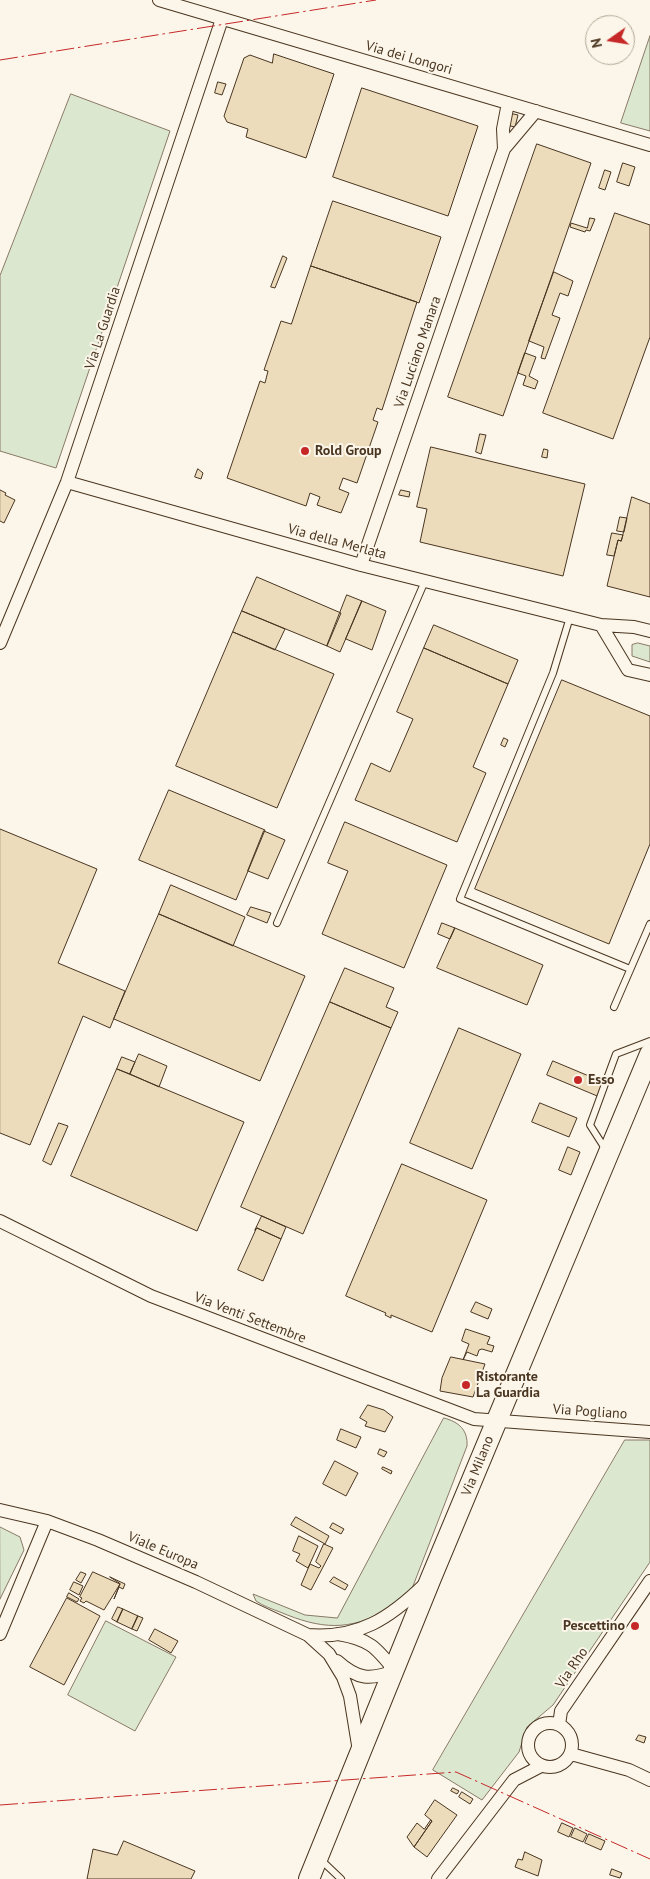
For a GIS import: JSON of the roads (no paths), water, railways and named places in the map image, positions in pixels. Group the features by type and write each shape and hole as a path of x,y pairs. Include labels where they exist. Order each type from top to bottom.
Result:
{"main road":[{"name":"Via Milano","path":"309,1879 395,1671 431,1578 650,1054"}],"street":[{"name":"Via dei Longori","path":"159,0 650,145"},
{"name":"Via La Guardia","path":"0,643 67,482 222,19"},
{"name":"Via Luciano Manara","path":"504,149 503,129 508,103"},
{"name":"Via Luciano Manara","path":"361,565 504,149 536,111"},
{"name":"Via della Merlata","path":"67,482 361,565 601,625 634,627 650,631"},
{"path":"601,625 628,670 650,676"},
{"name":"Via Venti Settembre","path":"0,1221 151,1296 474,1419 497,1420"},
{"name":"Via Pogliano","path":"497,1420 650,1432"},
{"name":"Viale Europa","path":"0,1510 47,1520 98,1540 196,1582 308,1635 329,1654 343,1677 350,1696 360,1755"},
{"path":"0,1634 47,1520"},
{"name":"Viale Europa","path":"308,1635 338,1634 361,1628 386,1618 400,1609 431,1578"},
{"name":"Via Rho","path":"559,1725 561,1711 650,1581"},
{"path":"329,1654 347,1669 360,1676 374,1678 395,1671 374,1646 360,1638 338,1634"},
{"path":"438,1879 514,1780 541,1766 555,1767 567,1760 571,1754 572,1741 569,1734 559,1725 552,1723 537,1728 529,1740 530,1755 541,1766"},
{"path":"571,1754 629,1770 650,1780"}],"lane":[{"path":"277,922 425,581"},
{"path":"570,617 553,673 460,899 630,969"},
{"path":"614,1007 650,924"},
{"path":"608,1154 590,1124 616,1054 650,1041"},
{"path":"318,1857 341,1879"}],"place":[{"name":"Rold Group","path":"305,451"},
{"name":"Esso","path":"578,1080"},
{"name":"Ristorante La Guardia","path":"466,1385"},
{"name":"Pescettino","path":"635,1626"}]}
